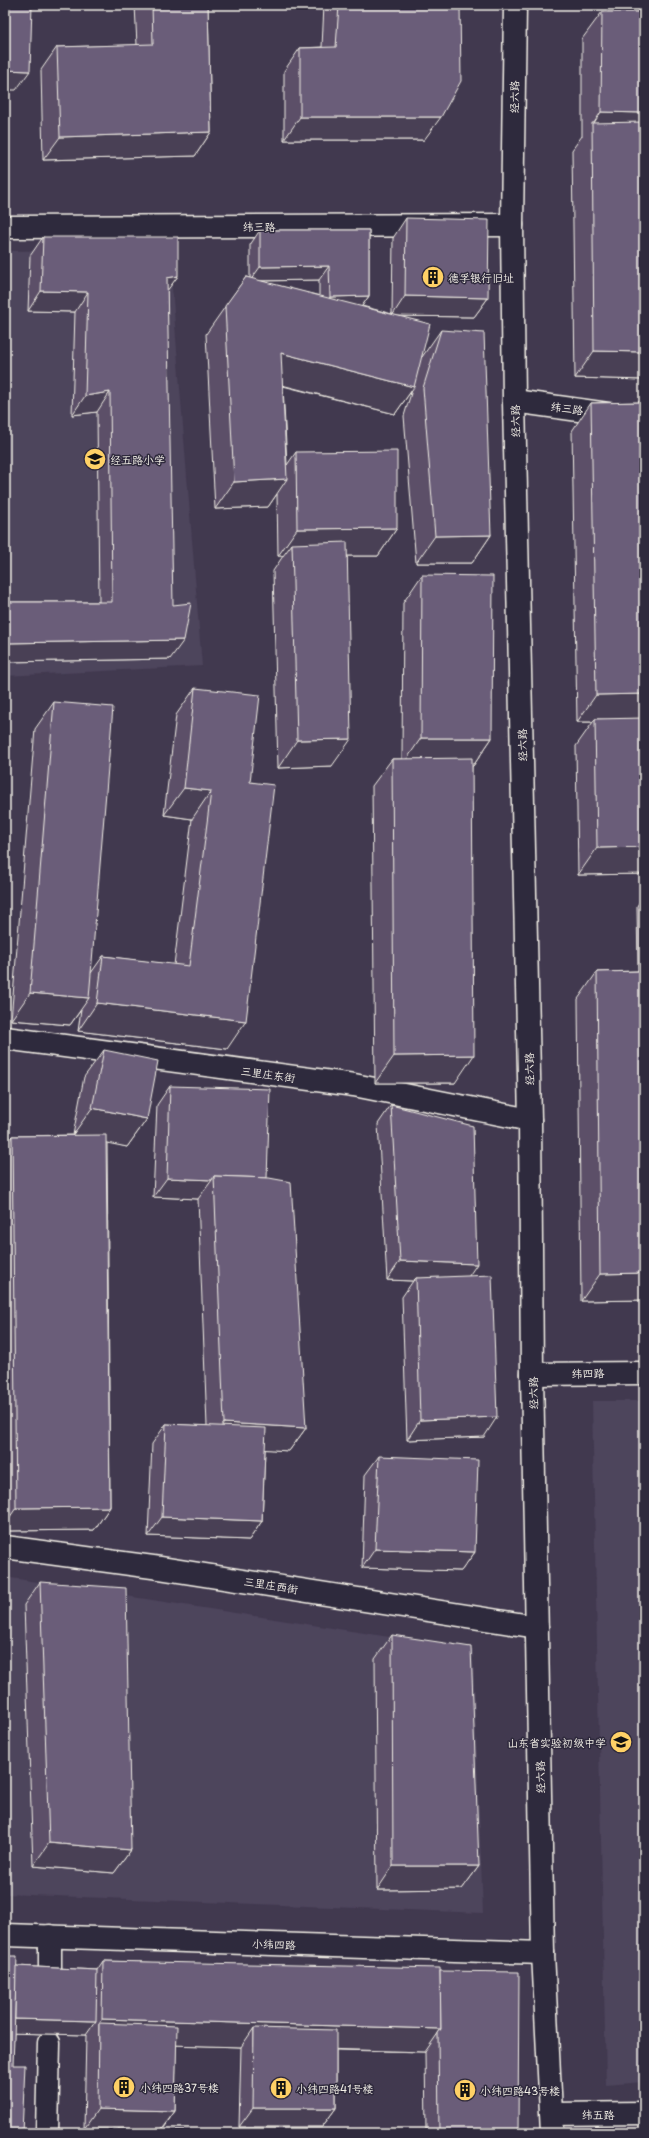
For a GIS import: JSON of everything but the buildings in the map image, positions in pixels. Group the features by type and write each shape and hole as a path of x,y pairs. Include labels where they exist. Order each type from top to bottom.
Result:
{"street":[{"name":"经六路","path":"515,5 512,225 514,401 530,1120 532,1374 543,1953 552,2124"},
{"name":"纬三路","path":"5,227 512,225"},
{"name":"纬三路","path":"514,401 644,418"},
{"name":"三里庄东街","path":"5,1038 354,1085 530,1120"},
{"name":"纬四路","path":"532,1374 644,1373"},
{"name":"三里庄西街","path":"5,1547 207,1575 537,1626"},
{"name":"小纬四路","path":"5,1935 543,1953"},
{"path":"50,1936 50,1982"},
{"path":"47,2133 49,2043"},
{"name":"纬五路","path":"552,2124 644,2114"}],"shaded area":[{"name":"经五路小学","path":"169,249 202,666 5,676 5,251"},
{"name":"山东省实验初级中学","path":"592,1401 644,1401 644,2082 606,2085"},
{"path":"5,1577 473,1650 483,1913 5,1894"}],"place":[{"name":"德孚银行旧址","path":"433,277"},
{"name":"经五路小学","path":"95,459"},
{"name":"山东省实验初级中学","path":"621,1742"},
{"name":"小纬四路37号楼","path":"124,2087"},
{"name":"小纬四路41号楼","path":"281,2088"},
{"name":"小纬四路43号楼","path":"465,2090"}]}
